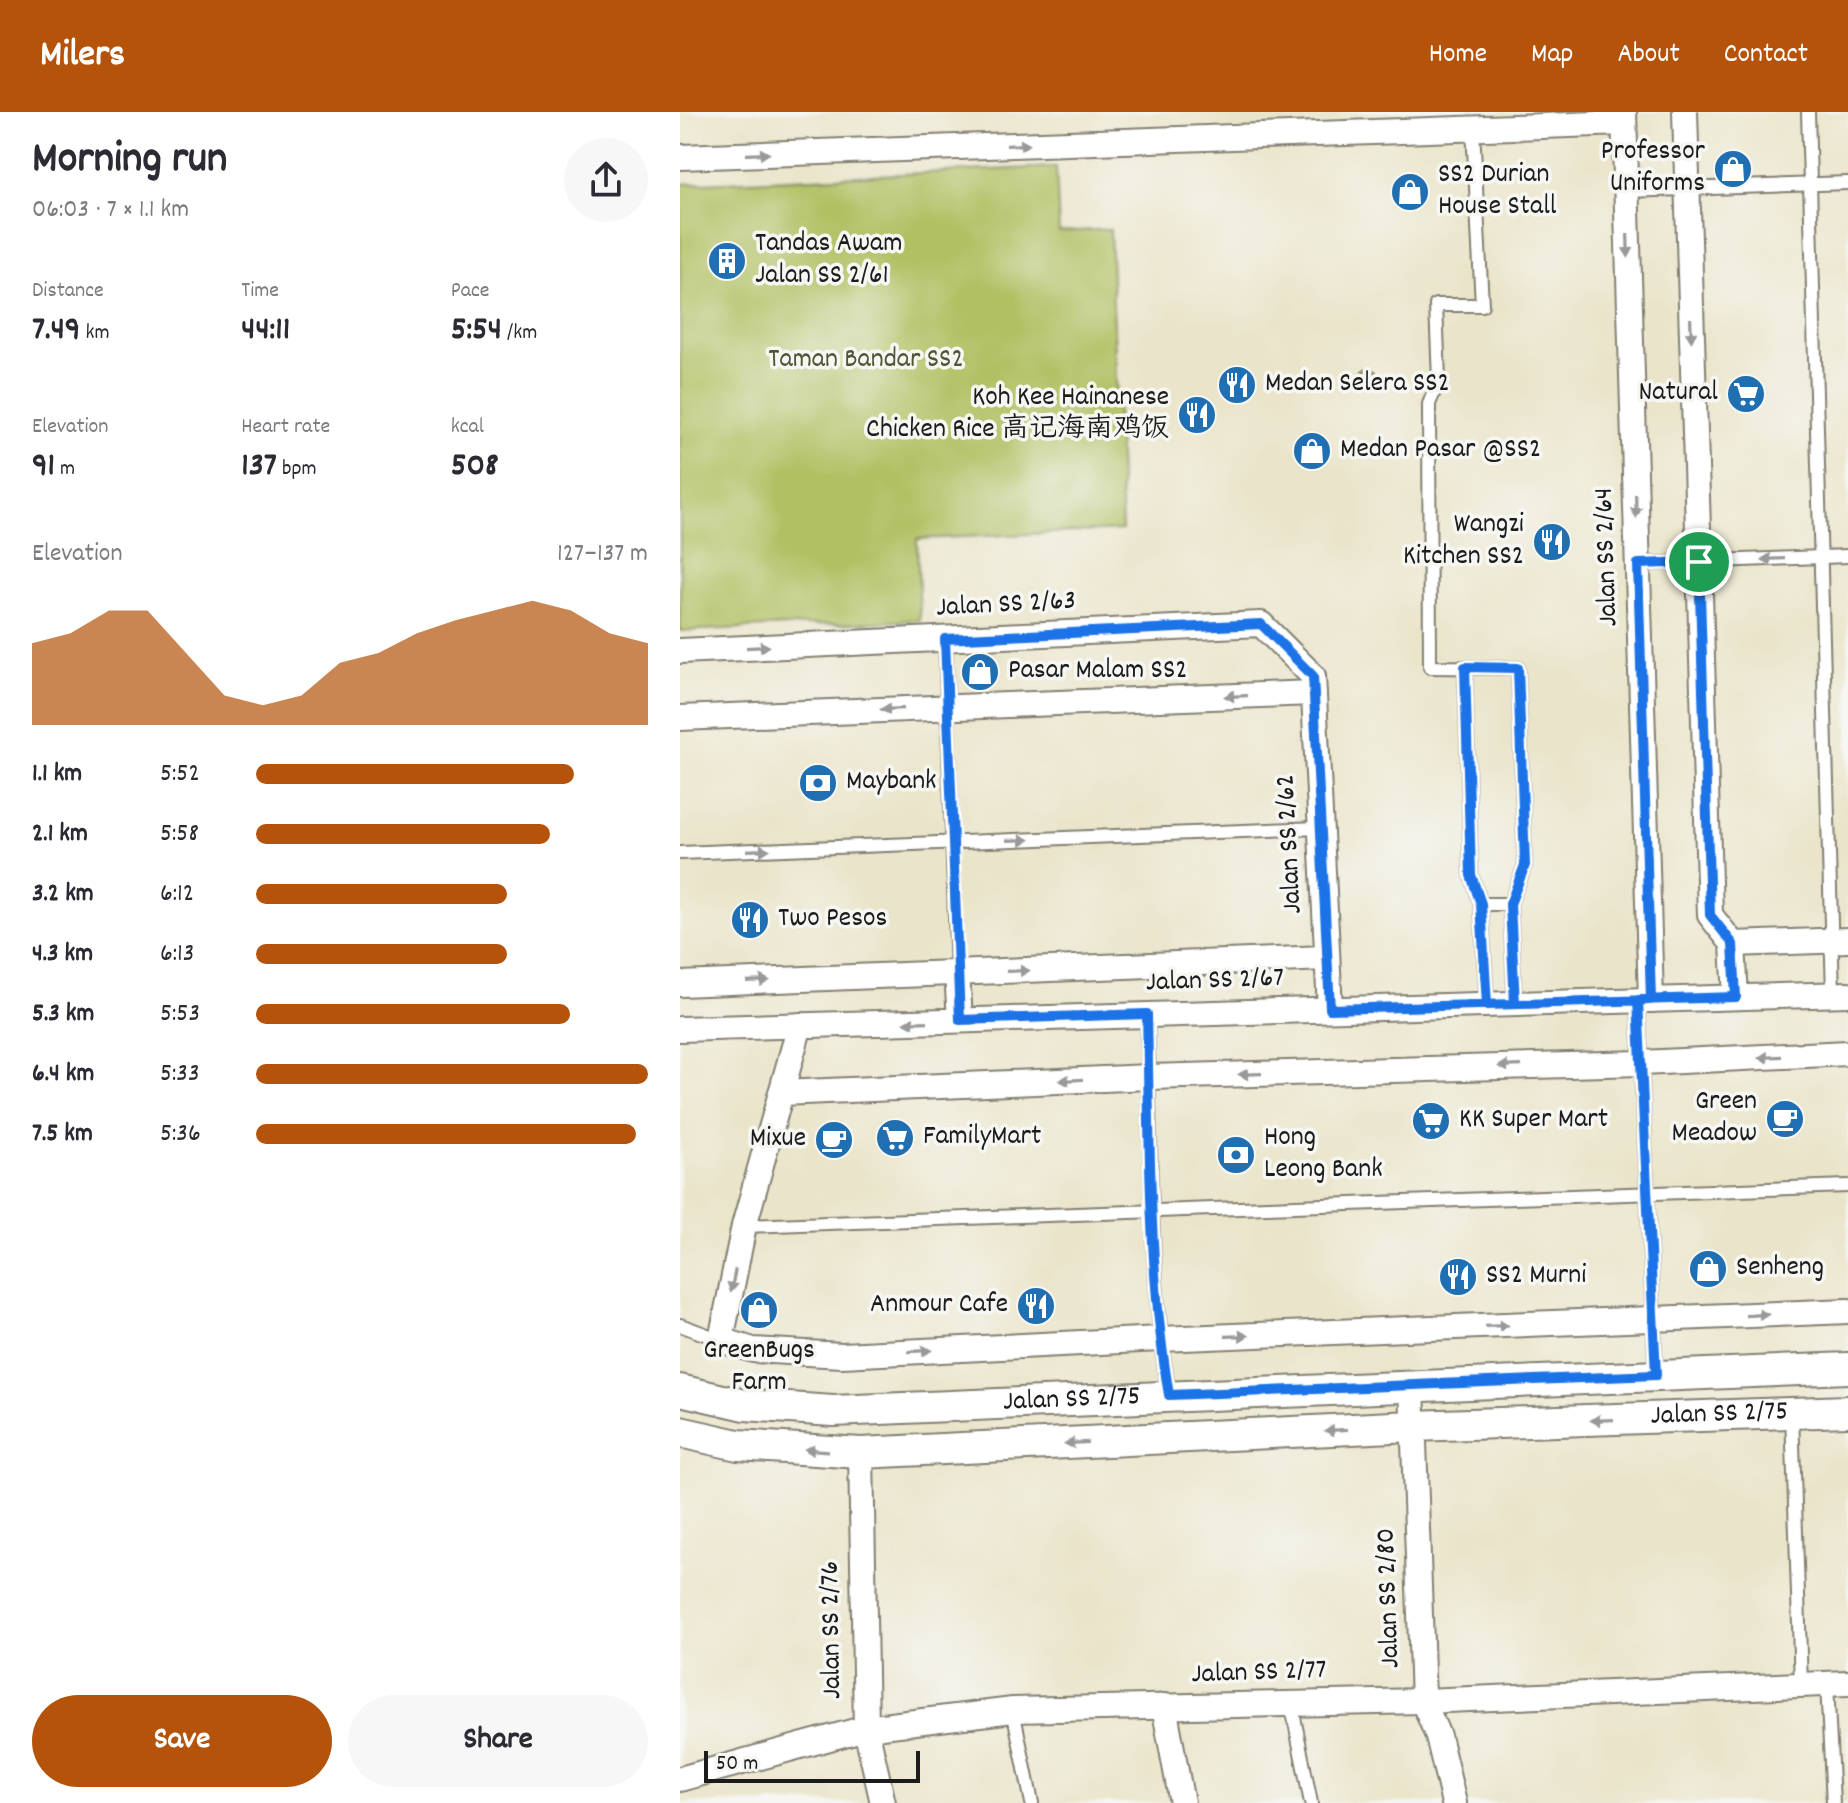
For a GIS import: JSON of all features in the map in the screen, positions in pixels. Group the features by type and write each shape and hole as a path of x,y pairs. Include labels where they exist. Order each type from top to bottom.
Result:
{"street":[{"path":"1685,112 1710,915 1733,944 1736,997"},
{"path":"680,157 1473,128 1624,117"},
{"name":"Jalan SS 2/64","path":"1624,117 1638,564 1645,1000"},
{"name":"Jalan SS 2/63","path":"680,651 1261,624 1314,684"},
{"path":"680,718 948,707 1314,684"},
{"name":"Jalan SS 2/62","path":"1314,684 1330,1009"},
{"path":"1733,944 1840,940"},
{"name":"Jalan SS 2/67","path":"680,984 1326,958"},
{"path":"957,973 960,1020"},
{"name":"Jalan SS 2/67","path":"680,1029 1840,994"},
{"path":"800,1025 744,1226 721,1340 753,1350 842,1355 1848,1311"},
{"path":"781,1093 1848,1053"},
{"name":"Jalan SS 2/75","path":"680,1390 745,1405 833,1411 1848,1368"},
{"name":"Jalan SS 2/80","path":"1412,1385 1423,1701 1438,1736 1454,1803"},
{"name":"Jalan SS 2/75","path":"680,1432 738,1445 861,1453 1413,1426 1848,1411"},
{"name":"Jalan SS 2/76","path":"861,1453 866,1728 883,1803"},
{"name":"Jalan SS 2/77","path":"680,1779 866,1728 1013,1710 1423,1701 1838,1684"},
{"path":"1164,1706 1182,1803"}],"lane":[{"path":"1808,112 1820,557 1840,940 1840,994"},
{"path":"1473,128 1482,305 1436,305 1439,380 1429,404 1430,667 1518,668 1525,865 1510,904 1515,1004"},
{"path":"1627,191 1848,183"},
{"path":"1638,564 1848,556"},
{"path":"945,639 957,973"},
{"path":"1465,667 1471,875 1481,904 1487,1005"},
{"path":"680,853 1320,828"},
{"path":"1481,904 1510,904"},
{"path":"1645,1000 1641,1063 1656,1375"},
{"path":"1147,1014 1152,1211 1160,1339 1169,1395"},
{"path":"744,1226 1848,1186"},
{"path":"680,1325 721,1340"},
{"path":"1792,1413 1801,1685"},
{"path":"1833,1803 1838,1684"},
{"path":"1291,1702 1311,1803"},
{"path":"1013,1710 1032,1803"}],"green space":[{"name":"Taman Bandar SS2","path":"1056,167 1059,232 1110,229 1122,530 917,539 920,620 680,631 680,184"}],"place":[{"name":"Professor Uniforms","path":"1733,169"},
{"name":"SS2 Durian House Stall","path":"1410,192"},
{"name":"Tandas Awam Jalan SS 2/61","path":"727,261"},
{"name":"Medan Selera SS2","path":"1237,385"},
{"name":"Natural","path":"1746,394"},
{"name":"Koh Kee Hainanese Chicken Rice 高记海南鸡饭","path":"1197,415"},
{"name":"Medan Pasar @SS2","path":"1312,451"},
{"name":"Wangzi Kitchen SS2","path":"1552,542"},
{"name":"Pasar Malam SS2","path":"980,672"},
{"name":"Maybank","path":"818,783"},
{"name":"Two Pesos","path":"750,920"},
{"name":"Green Meadow","path":"1785,1119"},
{"name":"KK Super Mart","path":"1431,1121"},
{"name":"FamilyMart","path":"895,1138"},
{"name":"Mixue","path":"834,1140"},
{"name":"Hong Leong Bank","path":"1236,1155"},
{"name":"Senheng","path":"1708,1269"},
{"name":"SS2 Murni","path":"1458,1277"},
{"name":"Anmour Cafe","path":"1036,1306"},
{"name":"GreenBugs Farm","path":"759,1310"}],"route":[{"path":"1699,562 1638,564 1651,1000 1487,1005 1481,904 1471,875 1465,667 1518,668 1525,865 1510,904 1515,1004 1487,1005 1330,1009 1313,676 1261,624 945,639 960,1020 1147,1014 1152,1211 1160,1339 1169,1395 1656,1375 1638,1000 1736,997 1733,944 1710,915 1699,562"}]}
